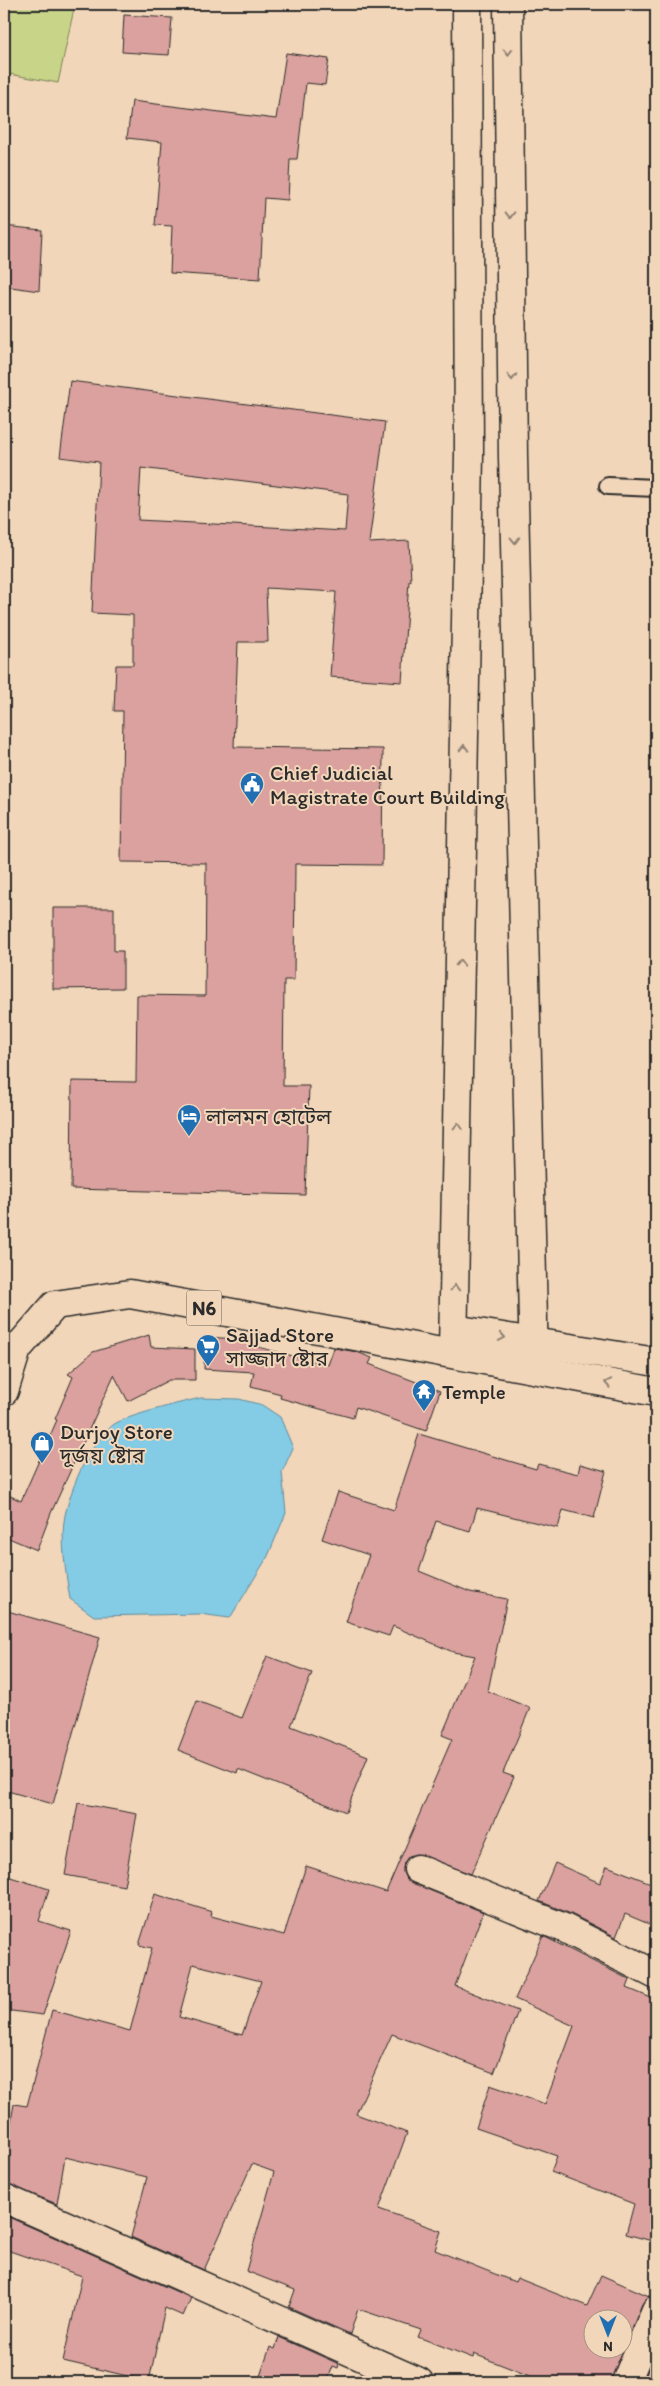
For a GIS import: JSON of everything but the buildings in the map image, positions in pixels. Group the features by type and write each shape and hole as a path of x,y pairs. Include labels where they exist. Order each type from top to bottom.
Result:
{"main road":[{"path":"453,1342 469,454 467,4"},
{"path":"508,4 512,457 534,1369"},
{"name":"N6","path":"4,1390 17,1349 55,1305 130,1294 453,1342 534,1342 656,1362"},
{"name":"N6","path":"453,1342 534,1369 656,1392"},
{"path":"418,1869 564,1928 656,1975"},
{"path":"4,2198 419,2382"},
{"path":"626,2382 656,2310"}],"lane":[{"path":"608,486 656,488"}],"green space":[{"path":"4,4 75,4 58,83 4,73"}],"water":[{"path":"201,1398 239,1399 262,1405 280,1417 293,1448 282,1472 286,1513 268,1556 230,1618 199,1614 94,1616 70,1599 64,1557 63,1535 65,1515 77,1478 96,1443 113,1425 128,1418"}],"place":[{"name":"Chief Judicial Magistrate Court Building","path":"252,805"},
{"name":"লালমন হোটেল","path":"189,1137"},
{"name":"Sajjad Store সাজ্জাদ ষ্টোর","path":"208,1367"},
{"name":"Temple","path":"424,1412"},
{"name":"Durjoy Store দূর্জয় ষ্টোর","path":"42,1464"}]}
